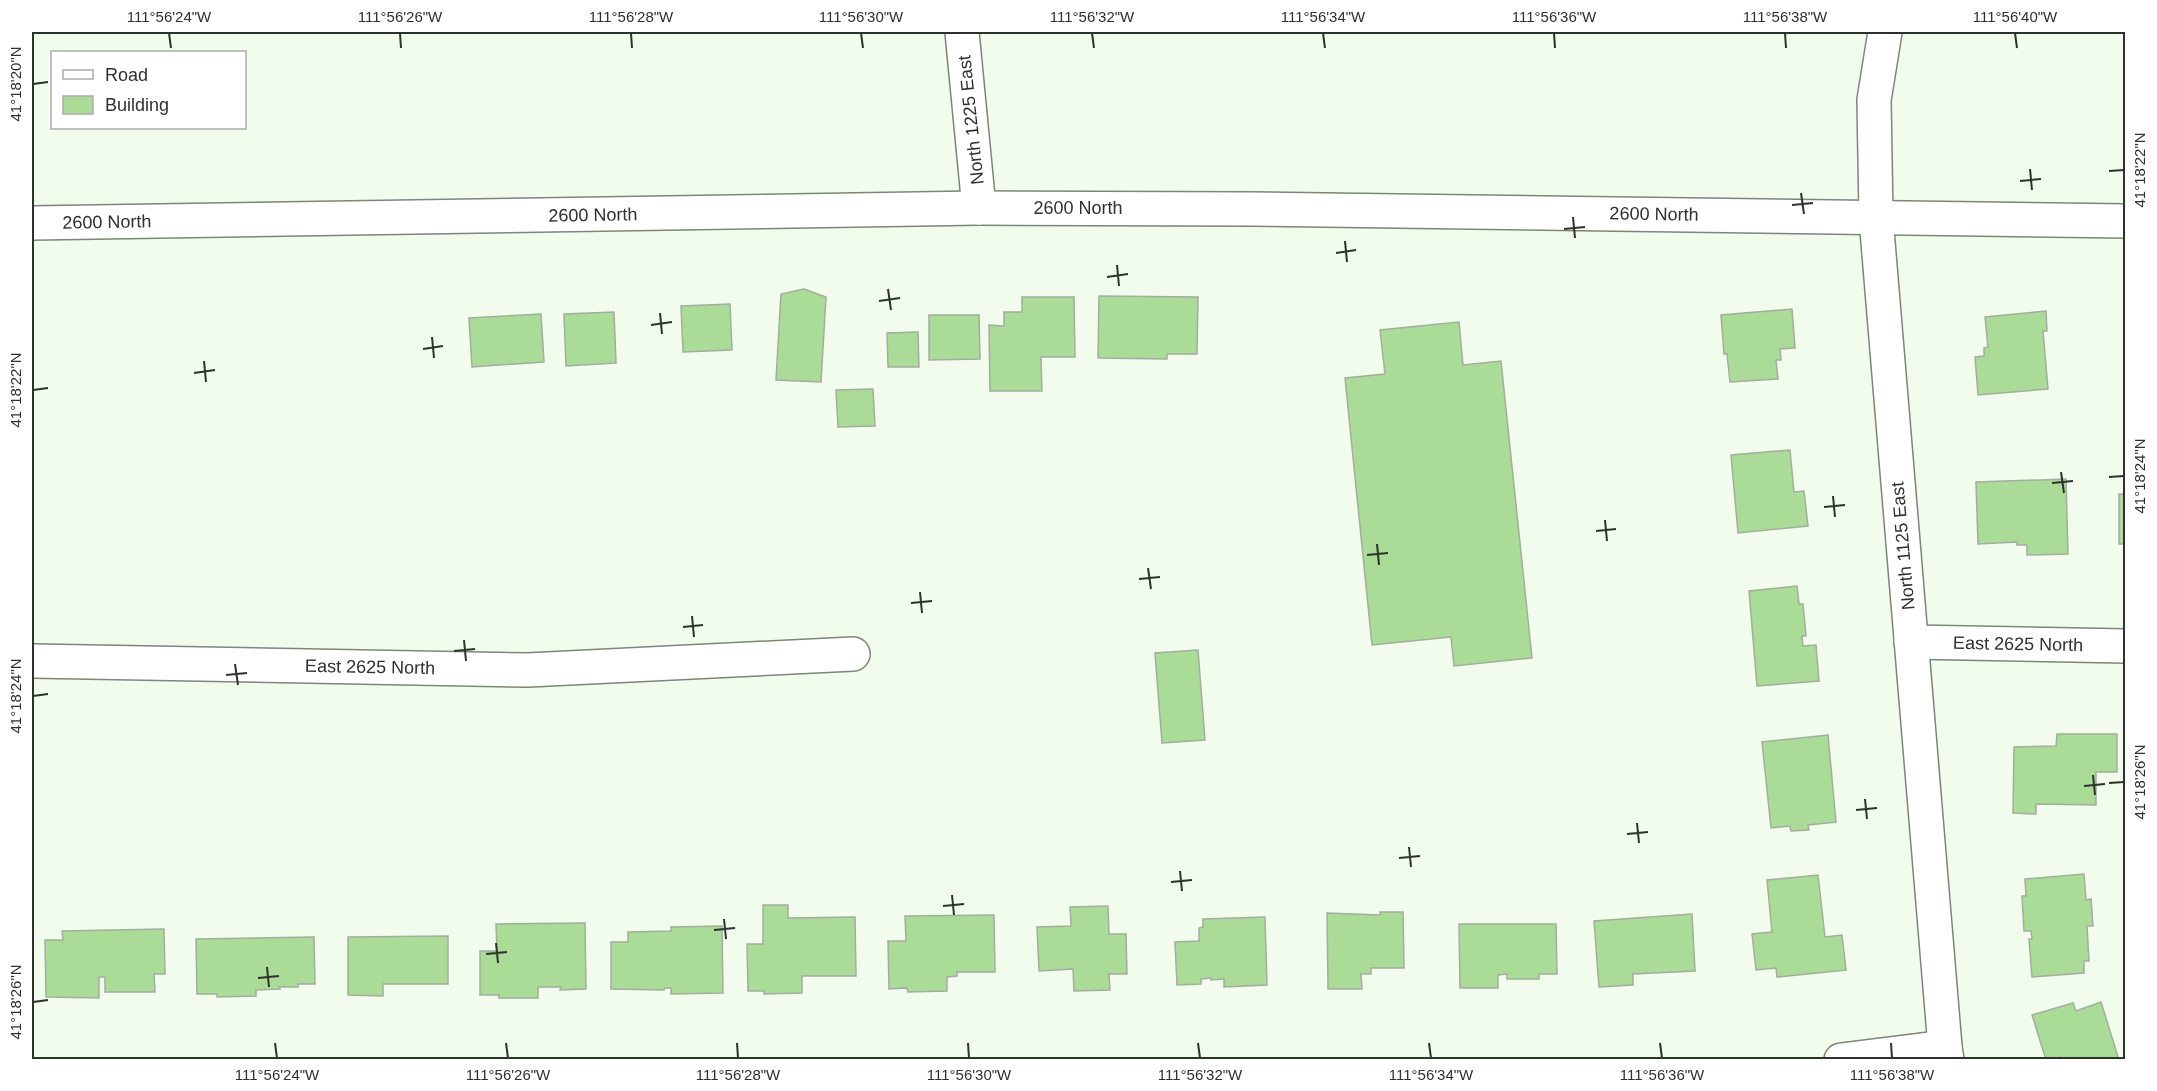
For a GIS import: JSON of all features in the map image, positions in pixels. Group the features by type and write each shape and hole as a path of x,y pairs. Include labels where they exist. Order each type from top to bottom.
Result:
{"street":[{"name":"North 1225 East","path":"962,32 979,208"},
{"name":"North 1125 East","path":"1884,32 1874,100 1876,218 1946,1053"},
{"name":"2600 North","path":"32,223 979,208 1251,209 2126,221"},
{"name":"East 2625 North","path":"1911,642 2126,646"},
{"name":"East 2625 North","path":"32,661 528,670 853,654"},
{"path":"1841,1059 1946,1053"}],"building":[{"path":"804,289 826,297 821,382 776,380 781,294"},
{"path":"1099,296 1198,297 1197,354 1167,354 1167,359 1098,358"},
{"path":"1022,297 1074,297 1075,357 1041,357 1042,391 990,391 989,325 1004,326 1004,312 1022,312"},
{"path":"730,304 732,350 683,352 681,306"},
{"path":"1792,309 1795,348 1780,349 1781,360 1776,360 1778,379 1730,382 1727,354 1724,354 1721,315"},
{"path":"2046,311 2047,331 2043,331 2048,389 1978,395 1975,357 1984,356 1984,348 1988,347 1985,317"},
{"path":"614,312 616,363 566,366 564,314"},
{"path":"541,314 544,362 472,367 469,318"},
{"path":"929,315 979,315 980,359 929,360"},
{"path":"1459,322 1463,365 1501,361 1532,658 1454,666 1451,637 1372,645 1345,378 1385,374 1380,330"},
{"path":"918,332 919,367 888,367 887,333"},
{"path":"873,389 875,426 838,427 836,390"},
{"path":"1790,450 1794,492 1804,491 1808,526 1738,533 1731,455"},
{"path":"2066,479 2068,554 2027,555 2027,545 2017,545 2017,542 1978,544 1976,482"},
{"path":"2119,494 2126,494 2126,544 2119,544"},
{"path":"1797,586 1799,604 1803,604 1806,636 1802,636 1803,646 1816,645 1819,681 1757,686 1749,591"},
{"path":"1198,650 1205,740 1162,743 1155,653"},
{"path":"2057,734 2117,734 2117,772 2096,772 2096,805 2036,804 2036,814 2013,813 2014,747 2056,746"},
{"path":"1828,735 1836,822 1808,825 1809,830 1791,831 1790,826 1771,828 1762,742"},
{"path":"2084,874 2086,900 2091,899 2093,926 2087,926 2089,961 2084,961 2084,973 2032,977 2029,939 2032,939 2031,931 2024,931 2022,896 2026,896 2025,879"},
{"path":"1818,875 1825,937 1842,935 1846,970 1777,977 1776,968 1756,970 1752,934 1772,932 1767,880"},
{"path":"763,905 788,905 788,918 855,917 856,976 802,976 802,993 764,994 764,991 748,991 747,944 763,944"},
{"path":"1108,906 1109,934 1126,934 1127,974 1109,974 1110,990 1074,991 1073,969 1039,971 1037,927 1071,926 1070,907"},
{"path":"1380,912 1403,912 1404,968 1371,968 1371,974 1361,974 1362,989 1328,989 1327,913 1380,915"},
{"path":"1692,914 1695,971 1633,974 1633,985 1599,987 1594,921"},
{"path":"994,915 995,972 957,972 957,976 947,977 947,991 908,992 907,988 889,989 888,941 906,941 905,916"},
{"path":"1265,917 1267,985 1224,987 1224,979 1211,980 1211,978 1201,979 1201,984 1177,985 1175,942 1199,941 1199,928 1203,927 1203,919"},
{"path":"585,923 586,989 560,990 561,987 538,987 538,998 499,998 499,995 480,995 480,951 497,951 496,924"},
{"path":"1459,924 1556,924 1557,974 1539,974 1539,979 1507,979 1507,974 1498,975 1498,988 1460,988"},
{"path":"722,926 723,993 671,994 671,988 664,990 611,989 611,942 628,942 628,932 671,931 671,927"},
{"path":"164,929 165,974 154,974 155,992 105,992 105,977 99,977 99,998 46,997 45,940 63,940 62,931"},
{"path":"448,936 448,984 383,984 383,996 348,995 348,937"},
{"path":"314,937 315,984 256,990 256,996 217,997 217,994 197,994 196,939"},
{"path":"2101,1002 2119,1060 2062,1060 2061,1057 2046,1060 2032,1015 2073,1003 2076,1011"}]}
